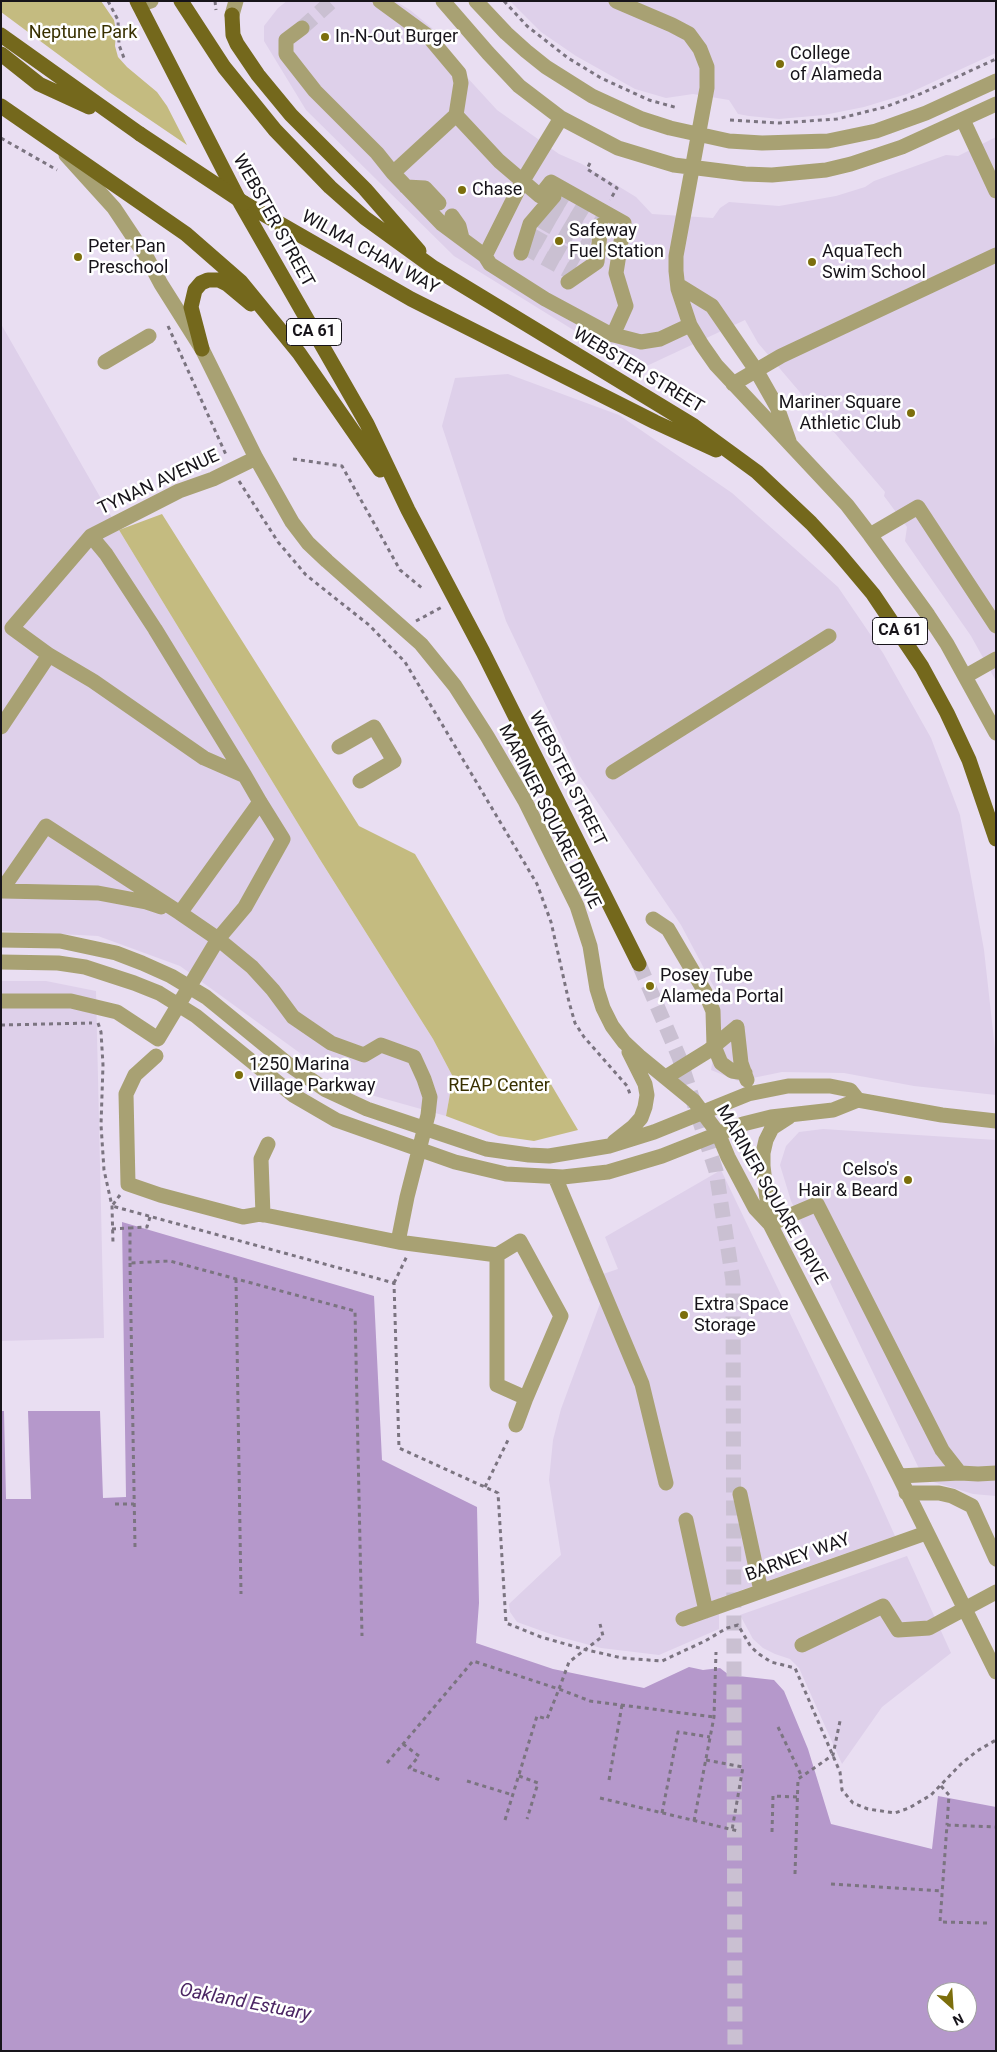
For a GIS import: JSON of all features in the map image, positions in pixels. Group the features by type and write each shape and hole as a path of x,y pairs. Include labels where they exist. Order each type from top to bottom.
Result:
{"main road":[{"name":"WEBSTER STREET","path":"181,1 209,45 241,89 293,150 365,218 434,268 694,426 745,463 786,498 836,550 873,594 900,632 935,690 958,737 978,785 996,839"},
{"name":"WEBSTER STREET","path":"142,2 241,204 367,424 408,510 640,964"},
{"path":"234,8 233,35 258,75 291,115 365,189 434,268"},
{"name":"WILMA CHAN WAY","path":"1,35 126,125 279,224 446,317 655,422 745,463"},
{"path":"1,54 39,84 126,125"},
{"path":"1,106 208,251 241,282 278,326 322,384 408,510"},
{"path":"202,349 193,318 192,298 195,290 201,283 208,280 219,280 227,284 278,326"}],"street":[{"path":"380,1 428,36 459,73 461,83 456,115 393,173"},
{"path":"443,1 488,54 519,86 561,118 618,148 655,161 692,168 772,175 826,170 878,157 996,104"},
{"path":"476,1 506,33 546,67 600,100 642,119 698,135 729,141 762,143 828,141 876,131 926,113 996,81"},
{"path":"616,1 681,29 688,34 705,58 708,77 678,240 676,271 678,285 690,325 702,345 733,384 847,505 870,535 928,615 966,676 996,733"},
{"path":"302,28 286,40 286,54 316,91 377,153 406,187 442,224 485,256 490,264 545,300 612,334 641,342 660,340 690,325"},
{"path":"456,115 522,182 536,222 551,182 596,230 597,262"},
{"path":"485,256 522,182 561,118"},
{"path":"963,120 996,191"},
{"name":"MARINER SQUARE DRIVE","path":"55,143 114,208 126,224 202,349 256,458 278,498 308,543 421,644 455,686 504,764 525,801 577,906 590,946 597,989 603,1008 612,1026 624,1042 694,1101 718,1133 754,1208 770,1224 899,1476 965,1610 991,1650 996,1672"},
{"path":"406,187 426,188 440,203"},
{"path":"452,216 459,226 462,238"},
{"path":"596,230 624,222 616,273 626,306 612,334"},
{"path":"596,230 597,262"},
{"path":"733,384 781,356 996,255"},
{"path":"597,262 573,272 597,262"},
{"path":"597,262 616,273"},
{"path":"678,285 712,306 756,370 777,407 790,444"},
{"path":"105,362 149,336"},
{"name":"TYNAN AVENUE","path":"245,776 204,758 93,681 49,655 6,625 91,536 179,491 213,479 256,458"},
{"path":"870,535 918,507 996,626"},
{"path":"1,1001 71,1001 117,1012 158,1039 218,939 245,907 283,839 150,622 106,554 91,536"},
{"path":"613,772 829,636"},
{"path":"1,727 49,655"},
{"path":"966,676 996,659"},
{"path":"339,748 374,727 394,761 360,781"},
{"path":"180,913 260,802"},
{"path":"1,891 46,826 218,939 252,967 274,990 293,1017 332,1043 364,1055 381,1045 414,1057 430,1097 425,1130 407,1197 405,1243"},
{"path":"1,891 98,893 146,902 180,913"},
{"path":"653,919 668,929 705,992 712,1011 714,1046 720,1063 732,1070 745,1073"},
{"path":"1,940 60,941 89,946 142,963 189,986 206,997 305,1077 326,1090 352,1103 425,1130 486,1149 550,1156 608,1146 654,1132 754,1092 788,1086 830,1086 850,1090 858,1100"},
{"path":"1,962 58,963 85,968 134,983 178,1004 196,1016 274,1081 315,1109 359,1129 420,1150 479,1169 506,1174 555,1177 590,1175 636,1165 718,1133 762,1119 803,1112 833,1110 858,1100 942,1115 996,1121"},
{"path":"666,1077 714,1046 737,1027 741,1063 754,1092"},
{"path":"608,1146 633,1128 641,1118 647,1095 640,1072 624,1042"},
{"path":"156,1056 135,1075 126,1094 128,1184 160,1195 243,1217 263,1215 405,1243 497,1255 520,1241 561,1316 516,1425"},
{"path":"803,1112 783,1120 772,1128 766,1140 763,1166 770,1224 817,1204 942,1450 960,1473"},
{"path":"263,1215 261,1159 268,1144"},
{"path":"555,1177 642,1384 666,1482"},
{"path":"497,1255 497,1385 526,1398"},
{"path":"899,1476 996,1473"},
{"path":"906,1493 939,1493 952,1496 972,1506 996,1559"},
{"path":"740,1494 762,1591"},
{"path":"686,1520 706,1611"},
{"name":"BARNEY WAY","path":"683,1619 926,1532"},
{"path":"802,1645 883,1606 898,1630 929,1628 996,1592"}],"path":[{"path":"108,1 118,20 119,45 124,58"},
{"path":"504,1 527,26 568,58 593,73 650,100 678,108"},
{"path":"730,120 780,123 836,119 885,107 920,94 996,59"},
{"path":"1,138 59,171"},
{"path":"590,163 587,169 617,188 596,230"},
{"path":"164,318 233,469 273,535 306,575 369,625 405,662 537,884 551,922 575,1023 584,1037 627,1086 631,1097"},
{"path":"293,459 342,466 400,570 422,588"},
{"path":"404,628 455,600"},
{"path":"1,1025 98,1023 101,1032 103,1064 101,1125 104,1170 112,1206 113,1244"},
{"path":"112,1206 394,1282"},
{"path":"112,1229 147,1227 150,1217"},
{"path":"130,1228 135,1547"},
{"path":"405,1243 402,1268 394,1282 399,1448 498,1493 506,1623 541,1638 583,1649 622,1658 662,1661 705,1641 727,1628 738,1625 751,1647 759,1654 771,1662 794,1668 840,1772 842,1790 853,1803 868,1809 896,1812 918,1803 941,1786 977,1750 996,1740"},
{"path":"130,1263 170,1262 355,1311 362,1636"},
{"path":"236,1279 241,1594"},
{"path":"485,1487 516,1425"},
{"path":"115,1504 134,1504"},
{"path":"504,1820 537,1716 547,1719 569,1662 583,1649 603,1636 600,1624"},
{"path":"694,1820 714,1717 716,1652"},
{"path":"387,1763 473,1661 590,1700 714,1717"},
{"path":"609,1780 622,1705"},
{"path":"795,1874 798,1779 833,1755 840,1721"},
{"path":"778,1727 802,1777"},
{"path":"662,1813 678,1732 710,1737"},
{"path":"403,1744 419,1756 409,1768 440,1780"},
{"path":"706,1760 743,1768 732,1830"},
{"path":"519,1776 538,1783 527,1819"},
{"path":"467,1781 513,1795"},
{"path":"941,1786 949,1795 940,1922 986,1923"},
{"path":"772,1832 773,1796 798,1797"},
{"path":"600,1798 738,1831"},
{"path":"946,1826 996,1828"},
{"path":"831,1884 942,1891"}],"shaded area":[{"path":"287,1 395,1 410,10 432,28 464,74 497,110 559,154 582,164 636,197 652,214 713,218 720,208 729,202 779,206 836,196 865,187 874,181 946,155 958,156 996,137 996,681 971,636 905,541 907,527 884,496 885,492 758,343 745,320 638,370 454,256 306,110 264,41 264,26 278,8"},
{"name":"College of Alameda","path":"510,1 996,1 996,53 907,94 864,107 824,115 779,119 749,116 738,114 729,100 693,94 666,98 635,89 576,56 541,32"},
{"path":"1,324 119,530 319,858 433,1039 453,1077 446,1116 371,1095 304,1056 180,966 98,936 1,931"},
{"path":"508,374 619,415 732,493 838,587 883,653 931,738 960,815 984,950 996,1058 996,1095 914,1086 844,1073 782,1072 738,1081 711,1070 716,1040 715,989 681,925 579,775 506,621 442,426 455,378"},
{"path":"1,981 46,981 96,991 104,1338 1,1341"},
{"path":"823,1129 996,1140 996,1496 973,1494 924,1479 791,1201 780,1165 786,1146 799,1132"},
{"path":"721,1170 895,1536 719,1598 719,1629 659,1655 601,1648 556,1636 517,1622 510,1612 509,1604 561,1555 549,1480 553,1440 561,1409 601,1301 588,1279 618,1269 605,1237"},
{"path":"907,1556 951,1653 882,1707 842,1764 799,1668 790,1659 763,1648 753,1639 740,1615"}],"green space":[{"name":"Neptune Park","path":"1,1 101,1 114,20 116,31 115,46 118,57 157,92 167,106 187,145 109,92 1,12"},
{"name":"REAP Center","path":"162,514 359,826 415,854 578,1130 534,1141 499,1136 446,1116 453,1077 433,1039 319,858 119,530"}],"water":[{"name":"Oakland Estuary","path":"122,1222 374,1296 382,1460 477,1507 479,1603 476,1643 553,1669 644,1688 689,1667 703,1670 720,1668 729,1675 774,1680 784,1691 808,1749 831,1824 932,1849 938,1796 996,1807 996,2051 1,2051 1,1411 4,1411 6,1499 31,1499 28,1411 100,1411 103,1498 126,1497"}],"tunnel":[{"path":"302,28 332,1"},
{"path":"554,196 601,225"},
{"path":"547,208 594,236"},
{"path":"540,220 588,247"},
{"path":"531,235 579,262"},
{"path":"524,247 572,273"},
{"path":"639,964 679,1057 716,1171 733,1281 735,2051"}],"place":[{"name":"In-N-Out Burger","path":"325,37"},
{"name":"College of Alameda","path":"780,64"},
{"name":"Chase","path":"462,190"},
{"name":"Safeway Fuel Station","path":"559,241"},
{"name":"Peter Pan Preschool","path":"78,257"},
{"name":"AquaTech Swim School","path":"812,262"},
{"name":"Mariner Square Athletic Club","path":"911,413"},
{"name":"Posey Tube Alameda Portal","path":"650,986"},
{"name":"1250 Marina Village Parkway","path":"239,1075"},
{"name":"Celso's Hair & Beard","path":"908,1180"},
{"name":"Extra Space Storage","path":"684,1315"}]}
